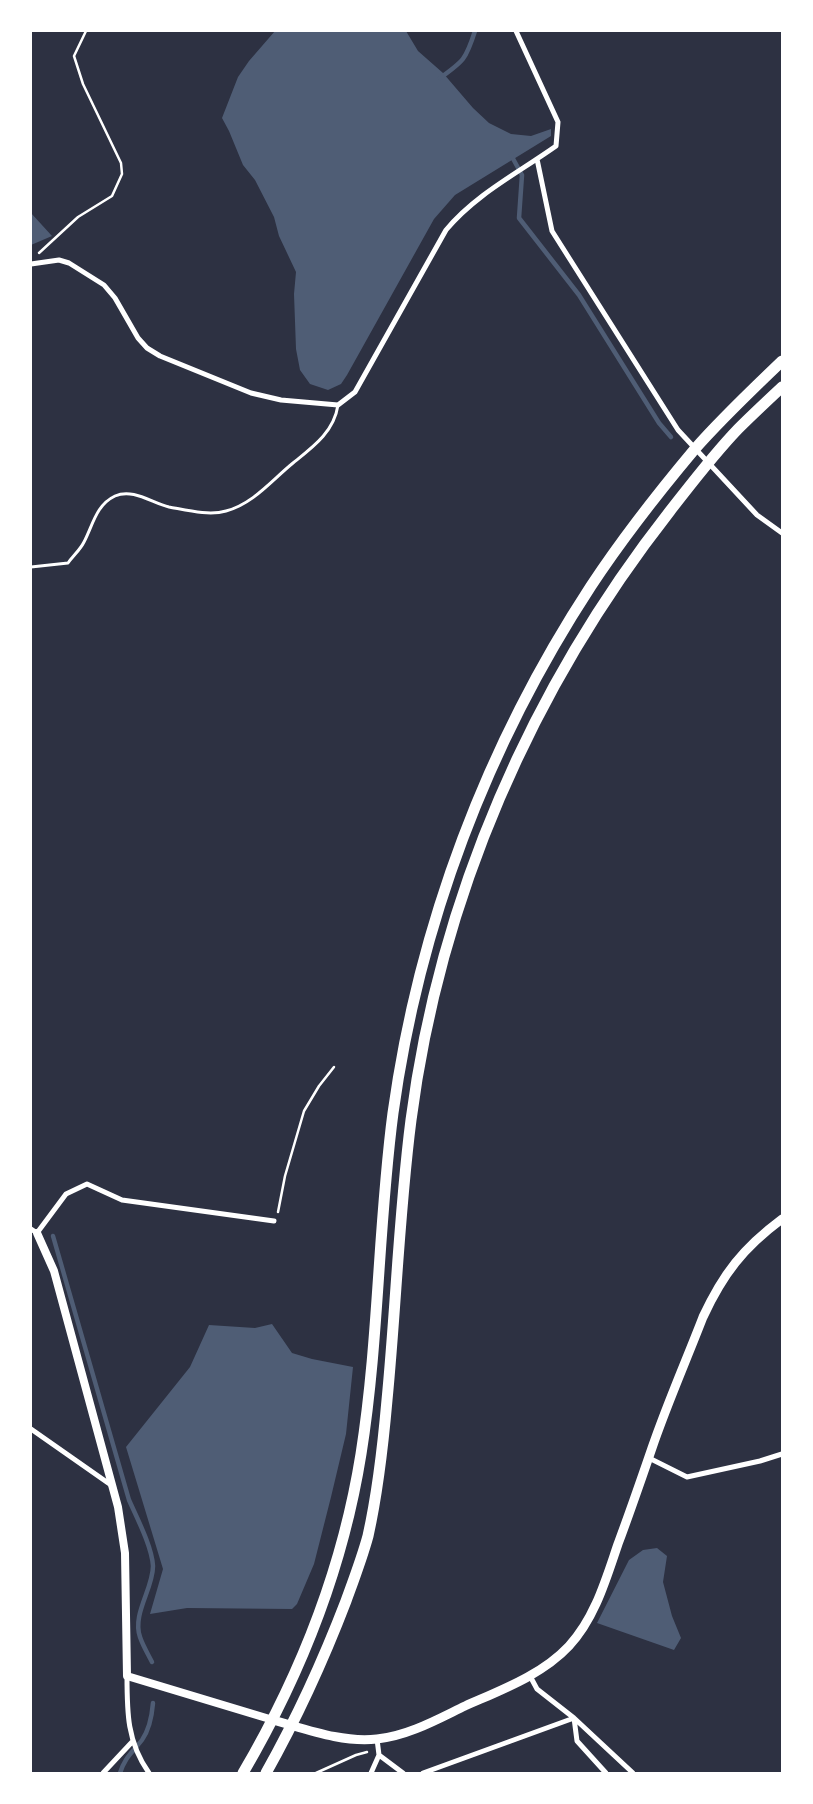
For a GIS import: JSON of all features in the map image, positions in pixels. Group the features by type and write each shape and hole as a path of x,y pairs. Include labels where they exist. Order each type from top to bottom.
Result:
{"highway":[{"path":"243,1773 273,1720 314,1630 342,1539 361,1456 366,1419 385,1186 407,1030 439,907 473,810 506,736 548,657 591,585 695,449 782,361"},
{"path":"266,1773 313,1684 332,1638 368,1534 381,1460 385,1424 411,1118 425,1037 455,916 490,819 519,753 560,675 607,596 642,547 708,463 739,428 782,387"}],"main road":[{"path":"273,1720 323,1735 350,1738 378,1748 399,1734 429,1723 530,1676 569,1646 595,1606 649,1458 712,1298 726,1273 744,1251 782,1219"}],"street":[{"path":"31,264 47,261 64,262 104,285 115,298 138,338 147,348 160,356 251,393 280,400 338,405 355,392 446,230 460,213 487,192 556,146 558,122 516,31"},
{"path":"538,159 552,231 678,430 756,515 782,533"},
{"path":"150,1773 133,1743 127,1711 125,1553 118,1506 54,1271 34,1231 66,1194 88,1184 122,1200 274,1221"},
{"path":"31,1429 112,1485"},
{"path":"649,1458 687,1477 760,1461 782,1454"},
{"path":"127,1676 273,1720"},
{"path":"530,1676 537,1689 574,1718 634,1773"},
{"path":"423,1773 574,1718"},
{"path":"574,1718 577,1741 606,1773"},
{"path":"106,1772 133,1743"},
{"path":"371,1773 378,1748"},
{"path":"378,1748 402,1773"}],"lane":[{"path":"31,567 68,563 84,543 99,509 107,500 117,495 132,494 168,506 212,513 226,511 253,498 317,444 337,417 338,405"}],"path":[{"path":"34,256 46,248 78,217 112,196 122,174 121,163 83,84 74,56 86,31"},
{"path":"274,1221 279,1209 285,1176 304,1111 318,1086 334,1067"},
{"path":"316,1773 356,1755 378,1748"}],"water":[{"path":"275,31 406,31 418,51 443,73 473,108 489,123 511,134 531,136 551,129 551,136 455,195 434,219 347,375 341,384 328,390 310,384 300,370 296,349 294,294 296,272 279,236 274,217 255,180 243,165 222,118 238,77"},
{"path":"31,213 52,236 31,245"},
{"path":"272,1324 292,1353 353,1367 346,1434 314,1564 297,1604 292,1609 187,1608 150,1614 163,1569 126,1447 190,1367 209,1325 255,1328"},
{"path":"657,1548 667,1556 663,1582 672,1616 681,1638 674,1650 597,1623 629,1560 643,1550"}],"waterway":[{"path":"440,78 463,59 475,31"},
{"path":"511,155 522,175 519,218 579,295 659,423 671,437"},
{"path":"53,1236 129,1500 144,1533 152,1558 152,1575 141,1610 138,1628 141,1640 152,1662"},
{"path":"120,1773 127,1759 147,1732 153,1703"}]}
